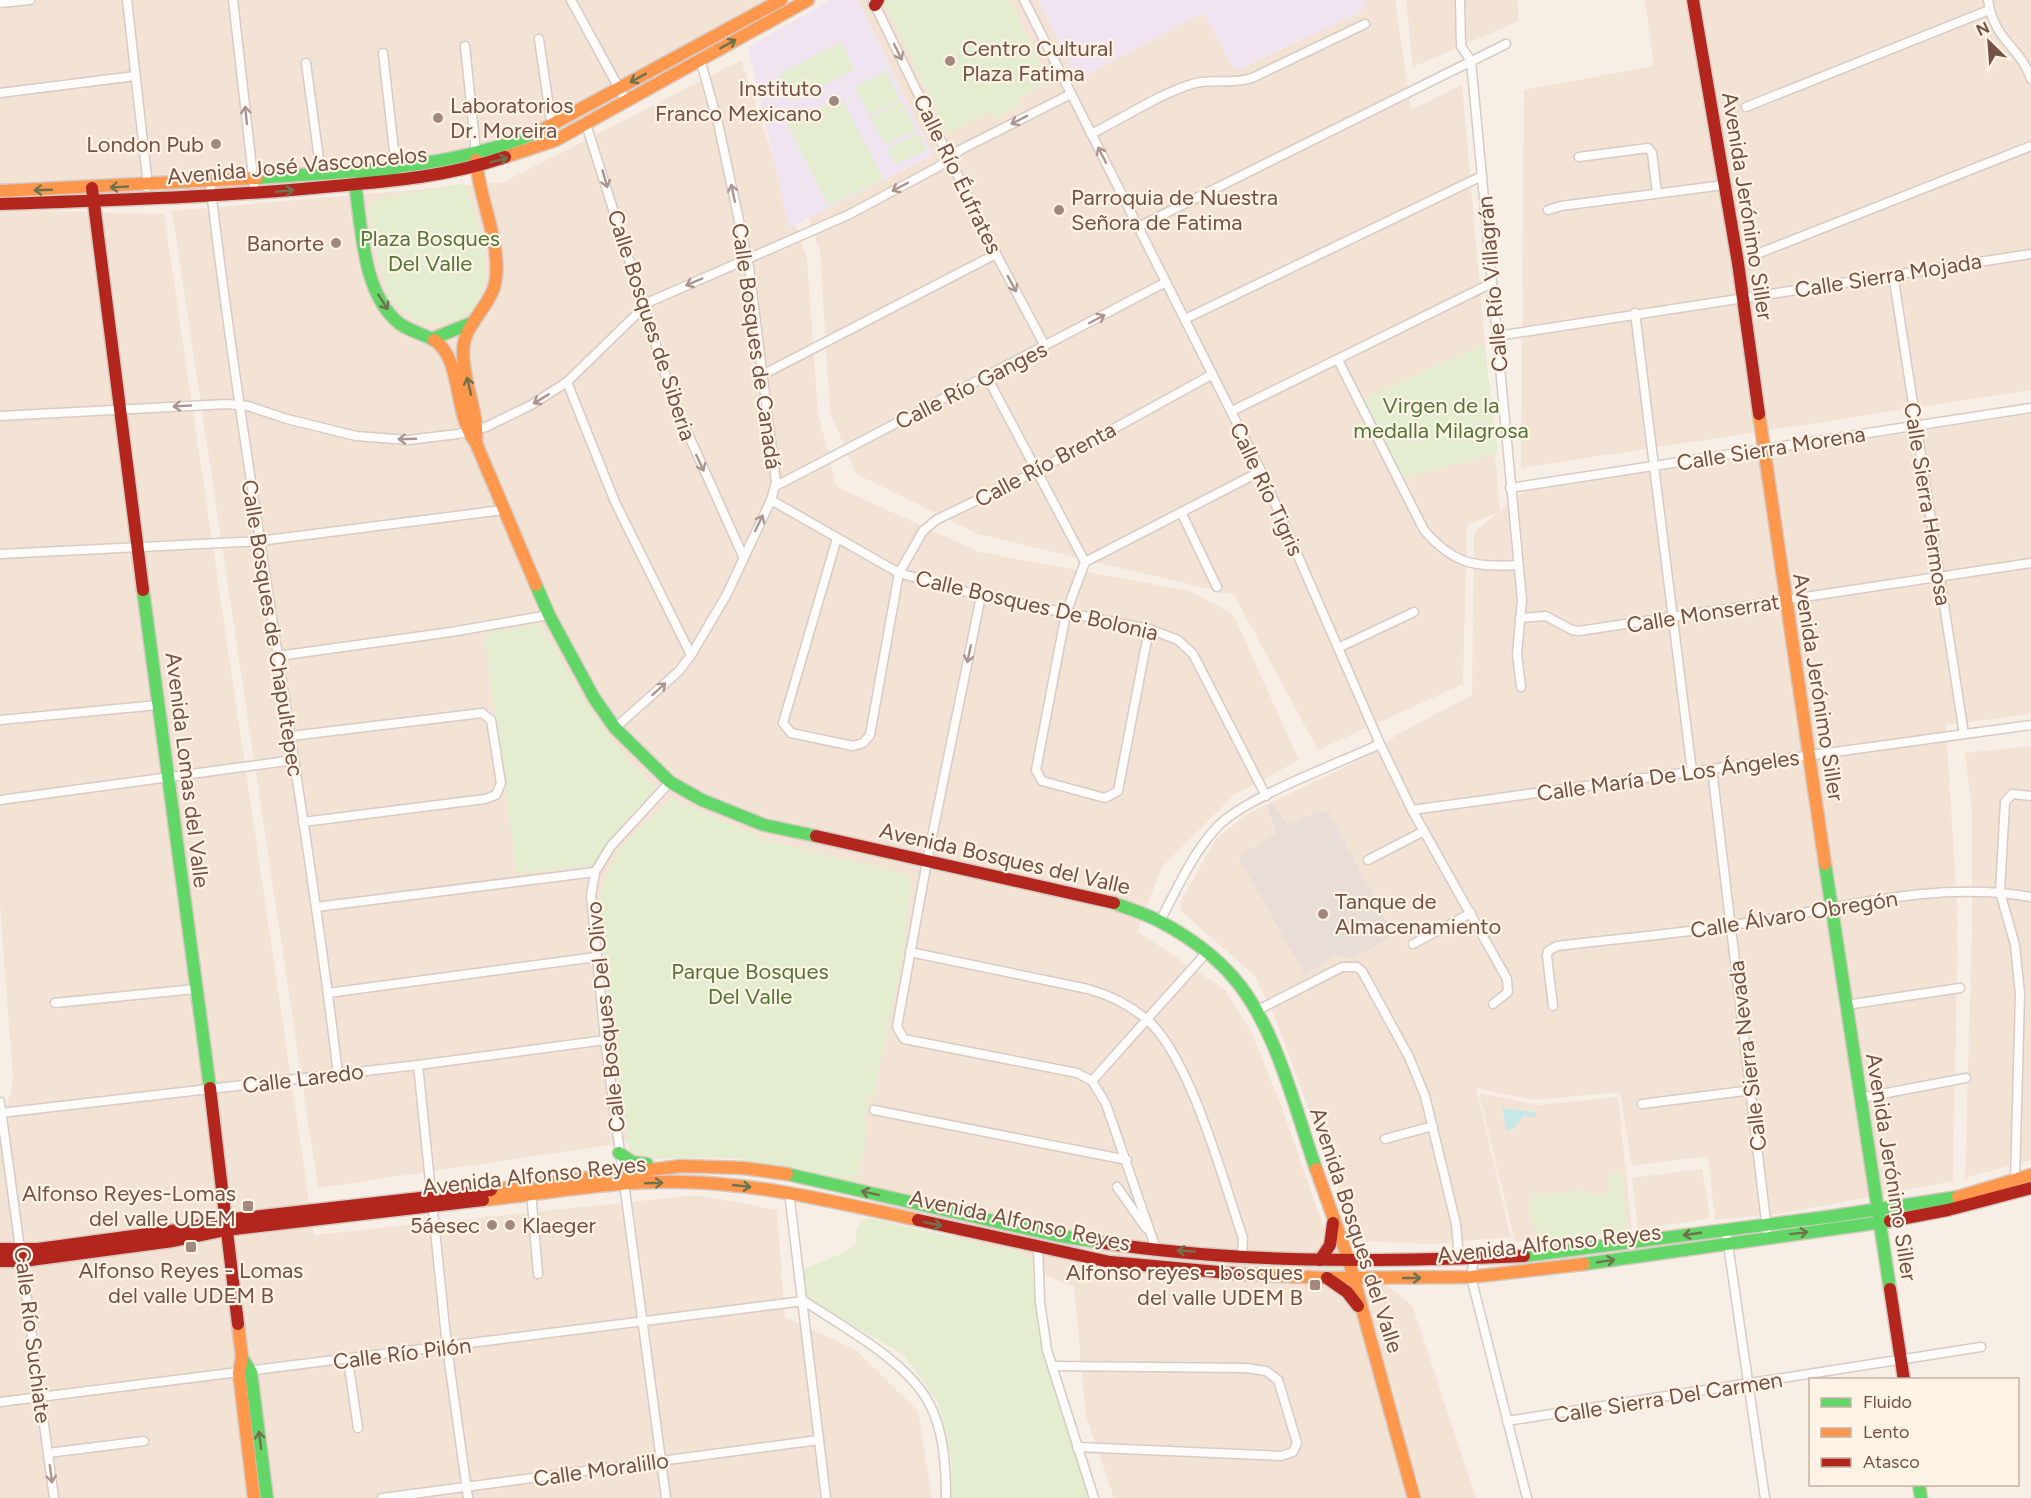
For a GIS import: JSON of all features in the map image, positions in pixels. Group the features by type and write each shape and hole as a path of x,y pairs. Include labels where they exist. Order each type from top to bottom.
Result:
{"main road":[{"name":"Avenida José Vasconcelos","path":"0,204 92,194 146,185 396,168 510,144 551,126 781,0"},
{"name":"Avenida José Vasconcelos","path":"0,191 92,194 143,199 255,194 411,178 476,167 556,140 808,0"},
{"name":"Avenida Jerónimo Siller","path":"1693,0 1742,297 1784,601 1904,1378"},
{"path":"476,152 476,167 496,276 491,298 465,338 463,354 478,429 476,443"},
{"path":"396,168 355,184 372,275 381,301 400,323 434,338 443,347 451,362 465,433"},
{"name":"Avenida Lomas del Valle","path":"92,194 136,547 210,1089 242,1358 267,1498"},
{"path":"434,338 474,322"},
{"name":"Avenida Bosques del Valle","path":"465,433 476,443 549,615 594,698 615,728 670,782 702,800 764,825 1103,899 1160,921 1207,952 1234,978 1256,1011 1273,1047 1333,1213 1349,1261 1414,1498"},
{"path":"619,1153 632,1162 681,1166"},
{"name":"Avenida Alfonso Reyes","path":"0,1261 23,1255 173,1241 226,1225 531,1190 623,1178 681,1166 788,1174 1055,1235 1156,1249 1349,1261 1525,1256 1727,1235 1948,1210 2031,1188"},
{"name":"Avenida Alfonso Reyes","path":"1879,1217 1951,1199 2031,1175"},
{"name":"Avenida Alfonso Reyes","path":"623,1178 715,1183 789,1192 1038,1248 1133,1265 1223,1273 1326,1278 1471,1277 1600,1262 1727,1235"},
{"path":"1320,1260 1330,1245 1333,1213"},
{"name":"Avenida Alfonso Reyes","path":"0,1249 23,1255"},
{"path":"1326,1278 1347,1292 1362,1311"},
{"name":"Avenida Lomas del Valle","path":"245,1373 254,1498"}],"street":[{"path":"0,3 30,0"},
{"path":"127,0 147,177 143,199"},
{"path":"233,0 255,194"},
{"path":"571,0 626,101"},
{"name":"Calle Río Tigris","path":"1024,0 1261,471 1380,744 1412,810 1507,979 1508,992 1493,1004"},
{"name":"Calle Río Villagrán","path":"1460,0 1461,46 1471,61 1522,600 1517,654 1521,687"},
{"path":"1988,0 1989,10 2006,44 2028,62 2031,79"},
{"name":"Calle Río Éufrates","path":"875,2 996,254 1045,346"},
{"path":"1746,107 1989,10"},
{"path":"1091,134 1192,84 1236,83 1252,78 1365,24"},
{"path":"539,39 551,126 556,140"},
{"path":"1138,227 1506,44"},
{"path":"465,46 476,152"},
{"path":"383,53 396,168"},
{"name":"Calle Bosques de Canadá","path":"615,728 679,671 691,655 727,594 776,486 748,259 718,123 700,59"},
{"path":"306,63 321,174"},
{"path":"0,93 135,76"},
{"path":"0,416 240,405 329,431 356,436 408,440 465,433 508,418 567,382 643,306 848,215 951,158 960,150 1071,94"},
{"name":"Calle Bosques de Siberia","path":"586,123 682,425 743,556"},
{"path":"1757,254 2031,146"},
{"path":"1578,157 1648,148 1652,153 1657,193"},
{"path":"1185,319 1482,176"},
{"name":"Calle Bosques de Chapultepec","path":"210,182 259,541 291,736 338,1074"},
{"path":"1548,210 1561,206 1724,184"},
{"path":"762,375 996,254"},
{"name":"Calle Sierra Mojada","path":"1497,336 2031,254"},
{"name":"Calle Sierra Hermosa","path":"1893,274 1964,734"},
{"name":"Calle Río Ganges","path":"776,486 1166,282"},
{"path":"1232,411 1492,283"},
{"path":"1635,313 1692,772"},
{"path":"1338,360 1424,530 1447,553 1470,565 1518,565"},
{"name":"Calle Río Brenta","path":"837,538 784,718 784,727 791,733 854,746 863,743 870,735 899,573 919,536 929,525 1037,471 1211,375"},
{"path":"987,377 1085,562"},
{"path":"567,382 615,502 691,655"},
{"name":"Calle Sierra Morena","path":"1510,488 2031,408"},
{"path":"1149,629 1119,788 1114,794 1105,798 1046,783 1037,774 1066,613 1085,562 1261,471"},
{"name":"Calle Bosques De Bolonia","path":"771,500 899,573 981,596 1149,629 1178,640 1193,654 1266,796"},
{"path":"0,554 259,541 503,510"},
{"path":"1181,512 1217,587"},
{"name":"Calle Monserrat","path":"1520,618 1546,616 1572,630 1579,631 2031,563"},
{"path":"981,596 927,861 897,1027 904,1039 1077,1073 1092,1081 1106,1104 1156,1249"},
{"path":"1338,648 1414,612"},
{"path":"278,656 451,632 549,615"},
{"path":"0,720 158,705"},
{"path":"291,736 478,713 486,714 491,720 501,783 499,793 485,799 303,822"},
{"name":"Calle María De Los Ángeles","path":"1412,810 2031,725"},
{"path":"1160,921 1193,860 1218,825 1266,796 1380,744"},
{"path":"0,800 294,760"},
{"name":"Calle Sierra Nevada","path":"1712,769 1767,1230"},
{"name":"Calle Bosques Del Olivo","path":"666,1498 644,1319 619,1153 591,896 594,872 611,846 670,782"},
{"path":"2015,1181 2020,994 2015,945 2000,892 2005,802 2013,794 2031,796"},
{"path":"1368,860 1424,831"},
{"path":"316,907 594,872"},
{"name":"Calle Álvaro Obregón","path":"1553,1006 1547,957 1548,951 1557,946 1732,926 1918,896 2000,892 2031,897"},
{"path":"1413,944 1471,913"},
{"path":"910,952 1088,989 1106,995 1146,1018 1172,1051 1190,1088 1243,1238 1242,1256"},
{"path":"1092,1081 1207,952"},
{"path":"328,993 596,957"},
{"path":"1256,1011 1342,967 1356,967 1362,971 1409,1057 1433,1126 1456,1224 1459,1258"},
{"path":"1846,1005 1960,988"},
{"path":"55,1004 195,989"},
{"name":"Calle Laredo","path":"0,1113 418,1065 605,1040"},
{"path":"418,1065 447,1347 468,1498"},
{"path":"1860,1098 1966,1078"},
{"path":"1642,1104 1752,1090"},
{"name":"Calle Río Suchiate","path":"0,1102 0,1121 23,1255 54,1498"},
{"path":"874,1110 1126,1160"},
{"path":"1385,1139 1433,1126"},
{"path":"1117,1187 1152,1235"},
{"path":"531,1190 538,1274"},
{"path":"789,1192 804,1301 826,1498"},
{"path":"1727,1235 1746,1384 1765,1498"},
{"path":"1038,1248 1040,1302 1052,1366 1094,1498"},
{"path":"1474,1258 1471,1277 1527,1498"},
{"path":"804,1301 882,1354 908,1376 922,1392 930,1404 941,1440 946,1498"},
{"name":"Calle Río Pilón","path":"0,1402 348,1360 644,1319 804,1301"},
{"name":"Calle Sierra Del Carmen","path":"1507,1421 1901,1362 1981,1347"},
{"path":"348,1360 358,1428"},
{"path":"1052,1366 1246,1368 1266,1371 1278,1380 1297,1443 1293,1452 1281,1456 1077,1447"},
{"name":"Calle Moralillo","path":"382,1498 819,1440"},
{"path":"48,1453 144,1441"}],"shaded area":[{"path":"0,0 795,0 637,84 471,160 93,182 0,185"},
{"name":"Instituto Franco Mexicano","path":"831,0 858,0 933,155 789,228 748,47"},
{"path":"852,0 1395,0 1411,110 1462,85 1500,511 1525,491 2031,414 2031,714 1946,725 1958,919 1953,1181 1784,1213 1715,1220 1708,1156 1632,1166 1620,1092 1533,1100 1476,1088 1511,1237 1431,1244 1357,1241 1274,1015 1254,975 1181,911 1180,903 1215,840 1245,815 1370,755 1398,734 1472,695 1474,533 1499,512 1467,525 1463,684 1318,750 1234,595 978,534 856,474 830,412 820,252 754,52"},
{"path":"1038,0 1366,0 1360,13 1235,71 1203,13 1078,80"},
{"path":"1406,0 1517,0 1519,21 1413,67"},
{"path":"1645,0 2031,0 2031,390 1521,468 1524,90 1654,66"},
{"path":"741,60 807,259 818,413 837,487 979,552 1190,591 1233,614 1299,760 1234,795 1162,867 1137,931 1225,990 1253,1035 1282,1108 1328,1240 1412,1305 1476,1498 1114,1498 1086,1416 1074,1287 704,1131 318,1188 172,211 504,182"},
{"path":"0,210 164,214 314,1235 697,1195 777,1210 785,1317 856,1350 918,1411 932,1498 0,1498 0,1142 13,1079 0,905"},
{"path":"2031,746 2031,1160 1965,1178 1972,929 1972,810 1965,753"},
{"path":"1273,803 1287,825 1317,812 1328,811 1394,935 1354,958 1334,956 1305,975 1238,856 1277,834 1267,806"},
{"path":"1479,1093 1537,1105 1618,1097 1632,1230 1515,1242"},
{"path":"1702,1169 1710,1218 1638,1230 1632,1178"}],"green space":[{"path":"886,0 1009,0 1050,82 1016,99 1020,106 995,118 991,111 948,133 885,4"},
{"path":"841,42 854,70 792,101 779,74"},
{"path":"886,71 900,99 869,115 855,87 870,79 877,92 871,79"},
{"path":"841,97 883,179 829,206 787,125"},
{"path":"901,101 916,130 885,145 870,117"},
{"path":"918,133 926,150 896,165 887,149"},
{"name":"Plaza Bosques Del Valle","path":"464,183 468,189 485,260 485,283 480,299 471,311 459,319 444,323 429,323 414,319 400,310 386,289 368,207 376,199"},
{"name":"Virgen de la medalla Milagrosa","path":"1484,344 1498,453 1403,478 1364,399"},
{"path":"537,625 542,627 592,712 621,750 658,791 597,864 517,874 485,639 490,632"},
{"name":"Parque Bosques Del Valle","path":"671,798 768,841 902,873 911,879 904,947 873,1098 867,1098 865,1146 855,1182 734,1158 640,1159 630,1151 607,997 599,899 604,880 623,844"},
{"path":"1616,1172 1623,1173 1627,1231 1557,1240 1537,1232 1530,1215 1529,1205 1537,1190 1540,1197 1583,1189 1592,1196 1601,1196 1609,1194 1608,1176"},
{"path":"868,1218 1022,1253 1031,1259 1042,1343 1091,1498 951,1498 952,1462 938,1402 904,1355 805,1297 799,1274 805,1269 850,1249 857,1243 855,1234 860,1222"}],"water":[{"path":"1502,1108 1535,1112 1536,1117 1523,1116 1515,1128 1507,1131"}],"waterway":[{"path":"1057,1241 1074,1244"},
{"path":"1296,1264 1328,1267"}],"traffic: fast":[{"path":"257,178 401,167 472,154 540,131"},
{"path":"396,168 355,184 366,259 378,296 387,311 400,324 434,340"},
{"path":"434,338 474,322"},
{"path":"536,585 549,615 594,698 615,728 670,782 702,800 764,825 816,836"},
{"path":"143,590 210,1088"},
{"path":"1825,864 1890,1289"},
{"path":"1114,903 1150,916 1181,933 1200,946 1233,977 1248,997 1273,1043 1316,1169"},
{"path":"619,1153 632,1162 647,1164"},
{"path":"787,1174 1055,1235 1098,1242"},
{"path":"1524,1256 1834,1216 1958,1197"},
{"path":"1584,1264 1890,1221"},
{"path":"242,1358 251,1372 267,1498"},
{"path":"1919,1486 1921,1498"}],"traffic: slow":[{"path":"540,131 781,0"},
{"path":"505,157 556,140 808,0"},
{"path":"476,160 495,248 496,263 494,288 464,342 465,375 475,420 476,443"},
{"path":"0,191 257,178"},
{"path":"434,340 450,360 469,431 536,585"},
{"path":"1759,414 1825,864"},
{"path":"491,1190 681,1166 743,1168 787,1174"},
{"path":"1316,1169 1349,1261 1414,1498"},
{"path":"1958,1197 2031,1175"},
{"path":"483,1200 608,1185 684,1182 772,1190 918,1220"},
{"path":"1240,1274 1326,1278 1471,1277 1584,1264"},
{"path":"238,1324 242,1358 239,1373 254,1498"}],"traffic: jam":[{"path":"875,5 878,0"},
{"path":"1693,0 1738,263 1759,414"},
{"path":"0,204 293,190 400,180 463,169 505,157"},
{"path":"92,188 143,590"},
{"path":"816,836 1114,903"},
{"path":"210,1088 238,1324"},
{"path":"1890,1221 1948,1210 2031,1188"},
{"path":"0,1249 38,1249 177,1230 225,1220 491,1190"},
{"path":"0,1261 23,1261 173,1241 226,1230 483,1200"},
{"path":"918,1220 1110,1262 1240,1274"},
{"path":"1320,1260 1330,1245 1333,1223"},
{"path":"1098,1242 1204,1254 1311,1260 1524,1256"},
{"path":"1327,1278 1347,1292 1358,1306"},
{"path":"1890,1289 1904,1378"}],"place":[{"name":"Centro Cultural Plaza Fatima","path":"950,61"},
{"name":"Instituto Franco Mexicano","path":"834,101"},
{"name":"Laboratorios Dr. Moreira","path":"438,118"},
{"name":"London Pub","path":"216,144"},
{"name":"Parroquia de Nuestra Señora de Fatima","path":"1059,210"},
{"name":"Banorte","path":"336,243"},
{"name":"Tanque de Almacenamiento","path":"1323,914"},
{"name":"Alfonso Reyes-Lomas del valle UDEM","path":"248,1206"},
{"name":"5áesec","path":"492,1225"},
{"name":"Klaeger","path":"510,1225"},
{"name":"Alfonso Reyes - Lomas del valle UDEM B","path":"191,1247"},
{"name":"Alfonso reyes - bosques del valle UDEM B","path":"1315,1285"}]}
